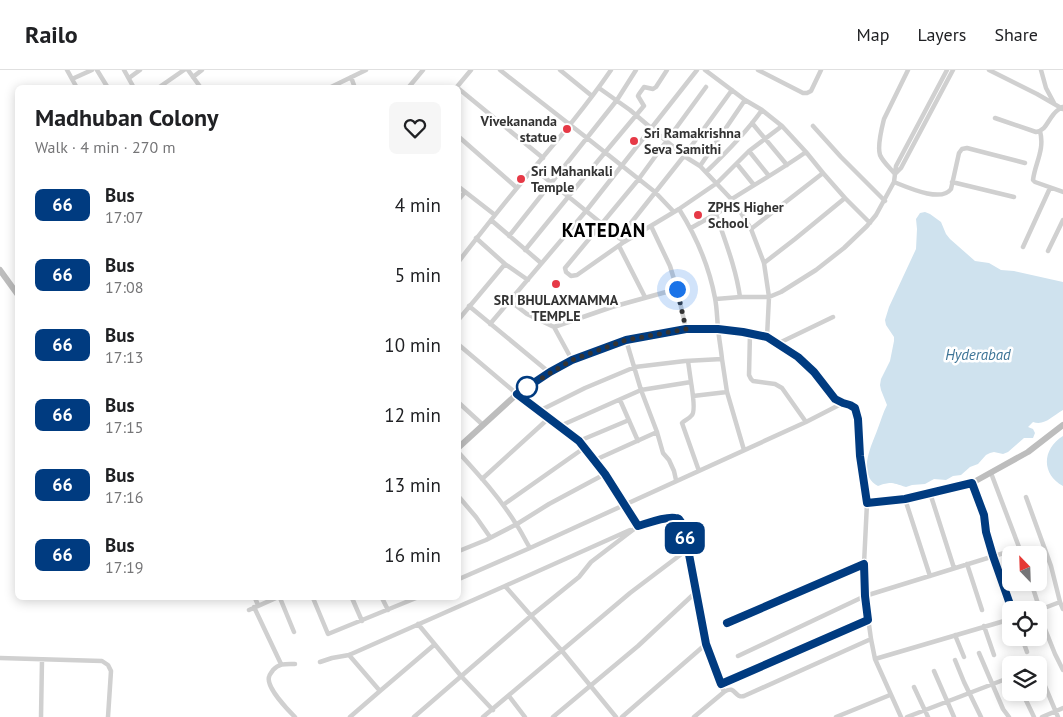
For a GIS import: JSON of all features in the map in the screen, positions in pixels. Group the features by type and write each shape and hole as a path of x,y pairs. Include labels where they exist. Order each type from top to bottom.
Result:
{"street":[{"path":"67,70 75,85"},
{"path":"72,79 92,70"},
{"path":"97,70 106,85"},
{"path":"124,70 132,85"},
{"path":"129,78 140,70"},
{"path":"167,85 184,70"},
{"path":"188,70 199,85"},
{"path":"193,76 202,70"},
{"path":"335,85 366,70"},
{"path":"410,85 423,70"},
{"path":"459,85 471,70"},
{"path":"500,70 606,152 655,192 674,212"},
{"path":"560,70 592,96"},
{"path":"461,258 490,220 570,125 599,88 610,70"},
{"path":"509,236 617,100 636,70"},
{"path":"525,250 644,106 638,96 644,87 653,89 656,87 667,70"},
{"path":"490,324 586,211 697,70"},
{"path":"705,70 782,126 822,173 870,223"},
{"path":"758,70 803,93 811,91 820,70"},
{"path":"895,174 881,156 879,150 884,119 908,70"},
{"path":"716,299 740,296 770,297 781,292 816,270 844,248 870,223 885,201 894,182 896,166 947,70"},
{"path":"895,174 901,168 953,70"},
{"path":"990,70 1062,108 1053,114 1044,128 1036,132 996,118"},
{"path":"1041,70 1046,88 1054,104"},
{"path":"352,77 354,85"},
{"path":"706,87 638,180 565,268 566,272 571,276 577,275 624,242 717,183 749,151 782,126"},
{"path":"599,88 617,100 684,156 700,166 734,201 752,229 764,263 770,297 767,337"},
{"path":"620,238 684,156 732,90"},
{"path":"461,91 543,158"},
{"path":"700,166 745,100"},
{"path":"706,172 734,146 762,110"},
{"path":"752,124 788,165"},
{"path":"813,126 885,201"},
{"path":"1040,131 1042,146 1033,180 1063,192"},
{"path":"461,139 517,188"},
{"path":"894,182 914,190 943,195 948,193 951,189 959,153 962,149 967,148 1025,163"},
{"path":"749,151 768,176"},
{"path":"691,228 716,214 754,184 788,165 806,152"},
{"path":"737,164 754,184"},
{"path":"534,168 624,242"},
{"path":"752,229 822,173"},
{"path":"952,182 1014,197"},
{"path":"1023,247 1050,188"},
{"path":"461,189 495,215"},
{"path":"461,197 465,192"},
{"path":"764,263 845,198"},
{"path":"679,208 699,245 716,299 718,329 727,392 744,450"},
{"path":"716,214 734,264 740,296"},
{"path":"490,220 541,263"},
{"path":"1048,251 1063,220"},
{"path":"651,226 670,266 686,329"},
{"path":"476,238 505,264 528,280"},
{"path":"619,246 645,297"},
{"path":"461,316 505,264"},
{"path":"0,270 15,291"},
{"path":"554,327 645,297 677,289"},
{"path":"510,301 528,314 554,327 572,360"},
{"path":"469,306 550,372"},
{"path":"779,344 833,317"},
{"path":"461,445 517,394 550,372 572,360 626,340 686,329 718,329 767,337 779,344 798,357 814,372 835,399 855,408 858,415 860,456 867,503 864,564 868,620 875,660 901,717"},
{"path":"750,333 750,379 775,384 782,388 806,422"},
{"path":"626,340 641,390 676,480"},
{"path":"461,347 517,394 579,441 605,474 638,526"},
{"path":"539,411 585,388 635,367 688,360 722,359"},
{"path":"688,360 692,382 692,415 682,423 699,471"},
{"path":"560,426 641,390 692,382"},
{"path":"693,396 727,392"},
{"path":"620,400 638,441"},
{"path":"461,578 806,422 843,403"},
{"path":"461,404 483,425"},
{"path":"482,479 549,418"},
{"path":"579,441 629,420"},
{"path":"867,503 905,499 972,483 1028,452 1063,425"},
{"path":"595,460 657,432"},
{"path":"503,505 584,448"},
{"path":"461,455 503,505 517,524 530,548"},
{"path":"991,473 1019,546"},
{"path":"461,550 517,524 549,504 605,474"},
{"path":"972,483 984,515 986,532 1009,601"},
{"path":"930,493 954,568"},
{"path":"1026,497 1051,566 1063,609"},
{"path":"461,499 490,538"},
{"path":"905,499 930,576"},
{"path":"320,662 349,655 638,526 674,518 679,519 681,522 706,644 724,692"},
{"path":"414,717 579,577 591,562 638,526"},
{"path":"483,717 630,593 688,549"},
{"path":"738,656 865,596 1002,553"},
{"path":"727,623 864,564"},
{"path":"967,564 982,610"},
{"path":"505,586 562,650 616,717"},
{"path":"553,717 638,646 696,592"},
{"path":"255,600 256,606 281,664"},
{"path":"248,610 271,600"},
{"path":"281,600 294,632"},
{"path":"314,600 328,634 411,600"},
{"path":"353,600 362,621"},
{"path":"383,600 388,610"},
{"path":"1047,608 1060,602"},
{"path":"721,684 868,620"},
{"path":"875,660 1002,621"},
{"path":"418,624 461,676 493,710"},
{"path":"984,626 994,656"},
{"path":"1047,633 1063,670"},
{"path":"956,635 964,657"},
{"path":"694,717 730,689 738,696 744,696 871,638"},
{"path":"622,717 706,644"},
{"path":"350,717 434,645"},
{"path":"1025,646 1027,652"},
{"path":"979,654 1003,708 1009,717"},
{"path":"349,655 380,691"},
{"path":"0,658 102,662 108,664 111,671 108,717"},
{"path":"41,717 42,660"},
{"path":"956,660 981,717"},
{"path":"295,664 276,666 268,676 268,681 276,695 295,717"},
{"path":"934,671 954,717"},
{"path":"908,717 1002,680"},
{"path":"914,686 928,717"},
{"path":"1047,691 1058,717"},
{"path":"836,717 890,694"},
{"path":"508,696 525,717"},
{"path":"1026,701 1034,717"},
{"path":"1042,717 1063,708"}],"water":[{"name":"Hyderabad","path":"925,212 941,222 950,239 975,261 989,263 1001,270 1063,282 1063,410 1045,422 1033,422 1028,427 1033,429 1035,433 1033,438 1024,438 1003,454 994,452 986,455 978,464 970,467 961,475 953,476 946,480 934,479 925,484 906,487 892,483 878,486 871,481 867,467 870,451 887,405 880,385 890,361 894,337 885,320 889,307 916,249 916,219 920,213"},
{"path":"1063,436 1063,486 1051,475 1047,461 1051,448"}],"bus line":[{"name":"66","path":"727,623 864,564 868,620 721,684 706,644 688,549 679,519 668,518 638,526 605,474 579,441 517,394 572,360 626,340 686,329 718,329 767,337 798,357 814,372 835,399 855,408 858,415 860,456 867,503 905,499 972,483 984,515 986,532 1009,601"}],"place":[{"name":"Vivekananda statue","path":"567,129"},
{"name":"Sri Ramakrishna Seva Samithi","path":"634,141"},
{"name":"Sri Mahankali Temple","path":"521,179"},
{"name":"ZPHS Higher School","path":"698,215"},
{"name":"SRI BHULAXMAMMA TEMPLE","path":"556,284"}],"district":[{"name":"KATEDAN","path":"604,230"}],"route":[{"path":"527,387 572,360 626,340 686,329 677,289"}]}
